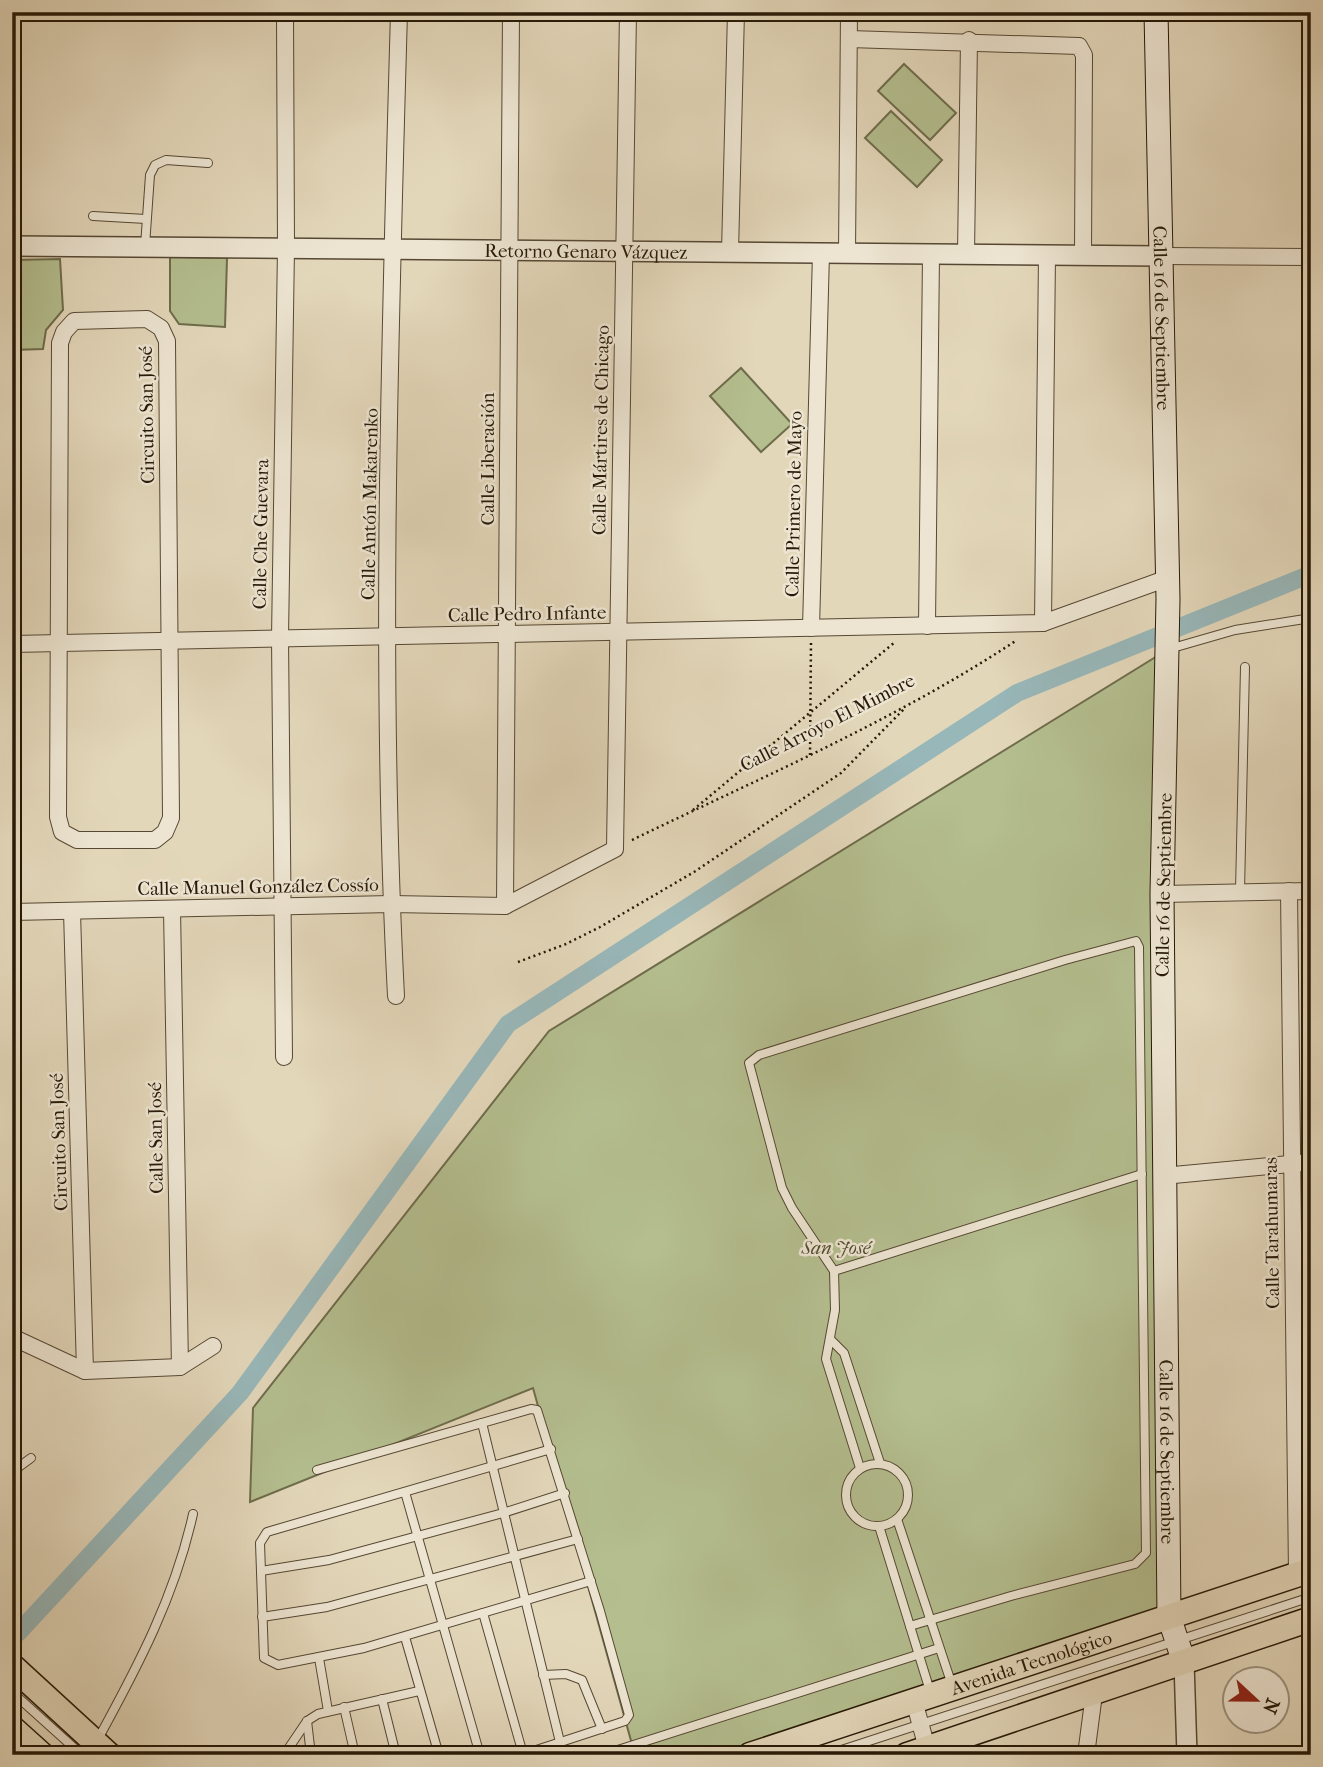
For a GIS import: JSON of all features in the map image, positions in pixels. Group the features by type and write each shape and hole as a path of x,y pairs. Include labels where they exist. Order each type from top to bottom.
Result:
{"main road":[{"name":"Calle 16 de Septiembre","path":"1156,12 1168,588 1153,1175 1169,1618 1181,1653"},
{"name":"Avenida Tecnológico","path":"750,1755 1304,1572"},
{"path":"922,1745 1094,1694 1181,1653 1311,1619"},
{"path":"12,1666 96,1751"},
{"path":"12,1728 43,1755"}],"street":[{"name":"Calle Che Guevara","path":"284,1057 280,638 286,248 285,12"},
{"name":"Calle Antón Makarenko","path":"396,996 391,904 388,636 399,12"},
{"name":"Calle Liberación","path":"505,906 510,12"},
{"name":"Calle Mártires de Chicago","path":"615,849 628,12"},
{"path":"730,252 736,12"},
{"path":"847,253 849,12"},
{"path":"849,39 1076,44 1083,50 1083,256"},
{"path":"967,254 969,40"},
{"name":"Retorno Genaro Vázquez","path":"12,246 1161,256"},
{"name":"Calle Primero de Mayo","path":"811,628 821,253"},
{"path":"920,626 931,254"},
{"path":"1047,255 1043,623 1168,588"},
{"path":"1161,256 1311,257"},
{"name":"Circuito San José","path":"147,319 160,328 167,341 170,641 170,818 165,832 152,840 77,840 67,836 59,828 60,643 60,343 64,331 74,321 147,319"},
{"name":"Calle Pedro Infante","path":"12,644 1043,623"},
{"path":"505,906 615,849"},
{"name":"Calle Tarahumaras","path":"1289,891 1291,1164 1304,1572"},
{"path":"1162,894 1311,891"},
{"name":"Calle Manuel González Cossío","path":"12,912 391,904 505,906"},
{"name":"Calle San José","path":"172,909 180,1367"},
{"name":"Circuito San José","path":"72,911 85,1371"},
{"path":"1153,1175 1311,1162"},
{"path":"12,1337 85,1371 180,1367 213,1346"},
{"name":"Calle 16 de Septiembre","path":"1181,1653 1187,1755"},
{"path":"1086,1755 1094,1694"},
{"path":"922,1745 933,1695"}],"lane":[{"path":"144,247 150,175 155,165 166,160 208,163"},
{"path":"93,216 146,219"},
{"path":"1167,643 1311,618"},
{"path":"1240,891 1245,667"},
{"path":"860,1468 826,1359 831,1340 835,1271 792,1208 782,1188 749,1069 751,1060 1132,940 1139,947 1153,1175 1145,1557 1135,1564 910,1626"},
{"path":"835,1271 1153,1175"},
{"path":"831,1340 844,1353 880,1463"},
{"path":"317,1470 536,1409 551,1449 591,1581 629,1715 625,1721 560,1742 543,1751 522,1754 484,1612"},
{"path":"482,1423 560,1742"},
{"path":"551,1449 267,1532 260,1543 266,1661 278,1665 319,1658 405,1637 591,1581"},
{"path":"12,1472 31,1458"},
{"path":"880,1463 901,1474 907,1485 909,1498 905,1510 897,1519 879,1526 866,1524 855,1517 848,1505 846,1491 851,1478 860,1468 880,1463"},
{"path":"405,1492 480,1755"},
{"path":"261,1571 329,1560 503,1513 565,1493"},
{"path":"12,1692 96,1751 166,1606 184,1557 193,1514"},
{"path":"897,1519 939,1648 933,1695"},
{"path":"879,1526 933,1695"},
{"path":"262,1617 327,1607 578,1539"},
{"path":"826,1755 922,1745 1181,1653 1311,1597"},
{"path":"405,1637 439,1755"},
{"path":"602,1755 939,1648"},
{"path":"319,1658 328,1711"},
{"path":"543,1675 566,1674 582,1679 602,1729"},
{"path":"284,1755 307,1721 328,1711 419,1691"},
{"path":"382,1699 396,1755"},
{"path":"344,1707 355,1755"},
{"path":"307,1721 311,1755"}],"path":[{"name":"Calle Arroyo El Mimbre","path":"615,849 810,756 956,680 1043,623"},
{"path":"690,813 811,710 920,626"},
{"path":"810,756 811,628"},
{"path":"518,962 566,944 600,927 694,872 841,773 906,706"}],"green space":[{"path":"904,64 956,113 930,140 878,91"},
{"path":"891,111 942,160 917,187 865,138"},
{"path":"170,257 227,258 225,327 179,324 170,311"},
{"path":"60,259 63,310 46,330 43,349 12,350 12,260"},
{"path":"741,368 792,424 761,452 710,396"},
{"name":"San José","path":"1167,650 1169,1617 751,1755 635,1755 533,1388 250,1502 253,1408 549,1031"}],"waterway":[{"path":"18,1633 240,1393 508,1024 1017,693 1311,574"}]}
